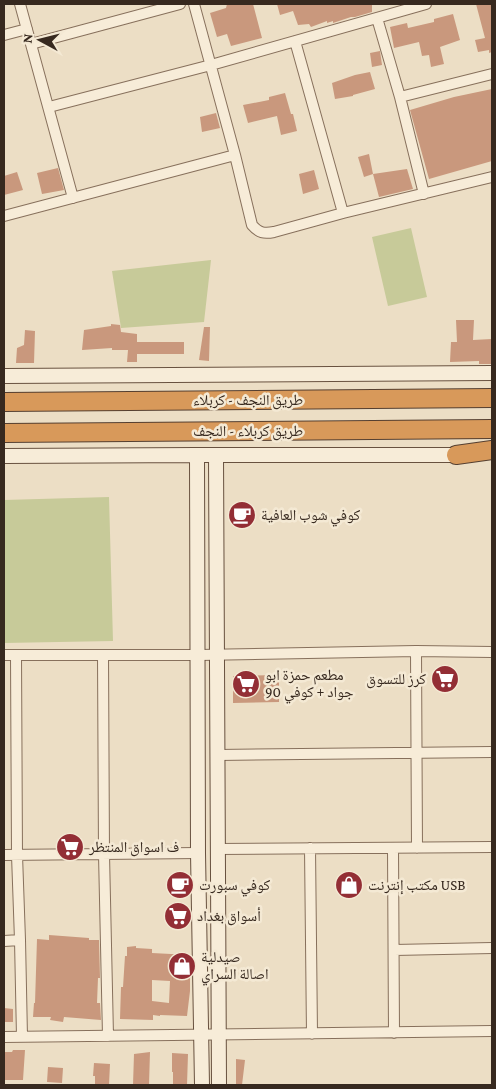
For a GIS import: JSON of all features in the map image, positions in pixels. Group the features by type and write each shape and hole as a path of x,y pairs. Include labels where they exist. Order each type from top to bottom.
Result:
{"highway":[{"name":"طريق النجف - کربلاء","path":"4,402 492,398"},
{"name":"طريق کربلاء - النجف","path":"4,433 492,429"},
{"path":"456,455 492,450"}],"street":[{"path":"20,4 73,198"},
{"path":"31,44 180,4"},
{"path":"194,4 252,225 257,231 274,232 343,213 492,177"},
{"path":"49,108 211,65 426,4"},
{"path":"377,18 400,97 424,194"},
{"path":"4,35 27,29"},
{"path":"295,41 343,213"},
{"path":"400,97 492,74"},
{"path":"4,216 235,155"},
{"path":"4,376 492,373"},
{"path":"4,456 197,454 492,455"},
{"path":"197,454 198,853 202,1085"},
{"path":"216,455 220,1085"},
{"path":"416,651 417,848"},
{"path":"4,655 492,652"},
{"path":"16,655 17,855 22,1037"},
{"path":"103,655 104,854 108,1036"},
{"path":"198,680 208,677 213,678 217,682"},
{"path":"218,755 492,752"},
{"path":"218,849 492,847"},
{"path":"310,848 312,1034"},
{"path":"393,848 394,1033"},
{"path":"4,855 198,853"},
{"path":"4,941 20,940"},
{"path":"394,950 492,948"},
{"path":"201,1016 210,1019 219,1015"},
{"path":"4,1037 492,1031"},
{"path":"202,1054 211,1051 219,1055"}],"green space":[{"path":"411,228 427,297 388,306 372,237"},
{"path":"211,260 204,322 121,328 112,271"},
{"path":"109,497 113,641 4,643 4,500"}],"building":[{"path":"227,4 253,4 262,38 231,46 227,34 217,37 210,13 226,8"},
{"path":"277,4 372,4 372,12 333,23 333,21 327,23 327,21 311,27 309,24 298,25 293,11 280,15"},
{"path":"476,4 492,4 492,52 489,53 489,50 478,52 475,40 485,38"},
{"path":"453,14 460,40 440,47 444,64 431,67 429,55 422,56 419,42 394,48 390,27 407,23 408,28 434,22 434,19"},
{"path":"380,51 382,65 372,67 370,53"},
{"path":"370,72 375,89 335,99 332,83"},
{"path":"492,89 492,161 429,179 410,110 454,97"},
{"path":"285,93 297,131 281,135 277,116 248,123 243,105 269,100 269,97"},
{"path":"216,113 220,128 202,132 200,117"},
{"path":"369,154 373,174 364,177 358,157"},
{"path":"58,168 64,190 42,194 37,173"},
{"path":"407,169 413,189 379,197 373,174"},
{"path":"314,170 319,189 303,194 299,174"},
{"path":"17,172 23,190 4,195 4,176"},
{"path":"456,320 474,320 473,340 492,339 492,364 479,364 479,361 450,362 451,342 457,342"},
{"path":"111,324 120,325 121,332 137,334 137,342 184,342 184,354 137,354 137,362 127,362 128,350 112,350 112,348 82,350 84,330 111,326"},
{"path":"204,327 210,327 209,361 199,360"},
{"path":"25,330 35,331 34,363 16,363 17,348 24,345"},
{"path":"279,675 279,702 233,703 233,676"},
{"path":"49,935 99,940 100,978 98,978 97,1003 100,1003 101,1020 64,1017 63,1022 50,1020 51,1017 33,1017 37,939 49,940"},
{"path":"136,946 136,948 152,949 152,953 190,955 190,991 187,1016 153,1015 153,1020 120,1019 121,987 123,987 127,947","holes":["152,980 170,981 169,1003 152,1001"]},
{"path":"4,1008 13,1009 13,1022 4,1022"},
{"path":"13,1050 25,1050 23,1080 4,1080 4,1052 12,1052"},
{"path":"150,1052 149,1085 133,1085 134,1054"},
{"path":"172,1053 188,1054 187,1085 173,1085"},
{"path":"236,1059 245,1060 242,1085 236,1085"},
{"path":"94,1063 110,1064 109,1085 95,1085 95,1076 93,1076"},
{"path":"48,1067 63,1068 62,1083 47,1082"}],"place":[{"name":"كوفي شوب العافية","path":"242,515"},
{"name":"كرز للتسوق","path":"445,679"},
{"name":"مطعم حمزة ابو جواد + كوفي 90","path":"246,684"},
{"name":"ف اسواق المنتظر","path":"70,847"},
{"name":"كوفي سبورت","path":"180,885"},
{"name":"مكتب إنترنت USB","path":"349,885"},
{"name":"أسواق بغداد","path":"178,916"},
{"name":"صيدلية اصالة السراي","path":"182,966"}]}
